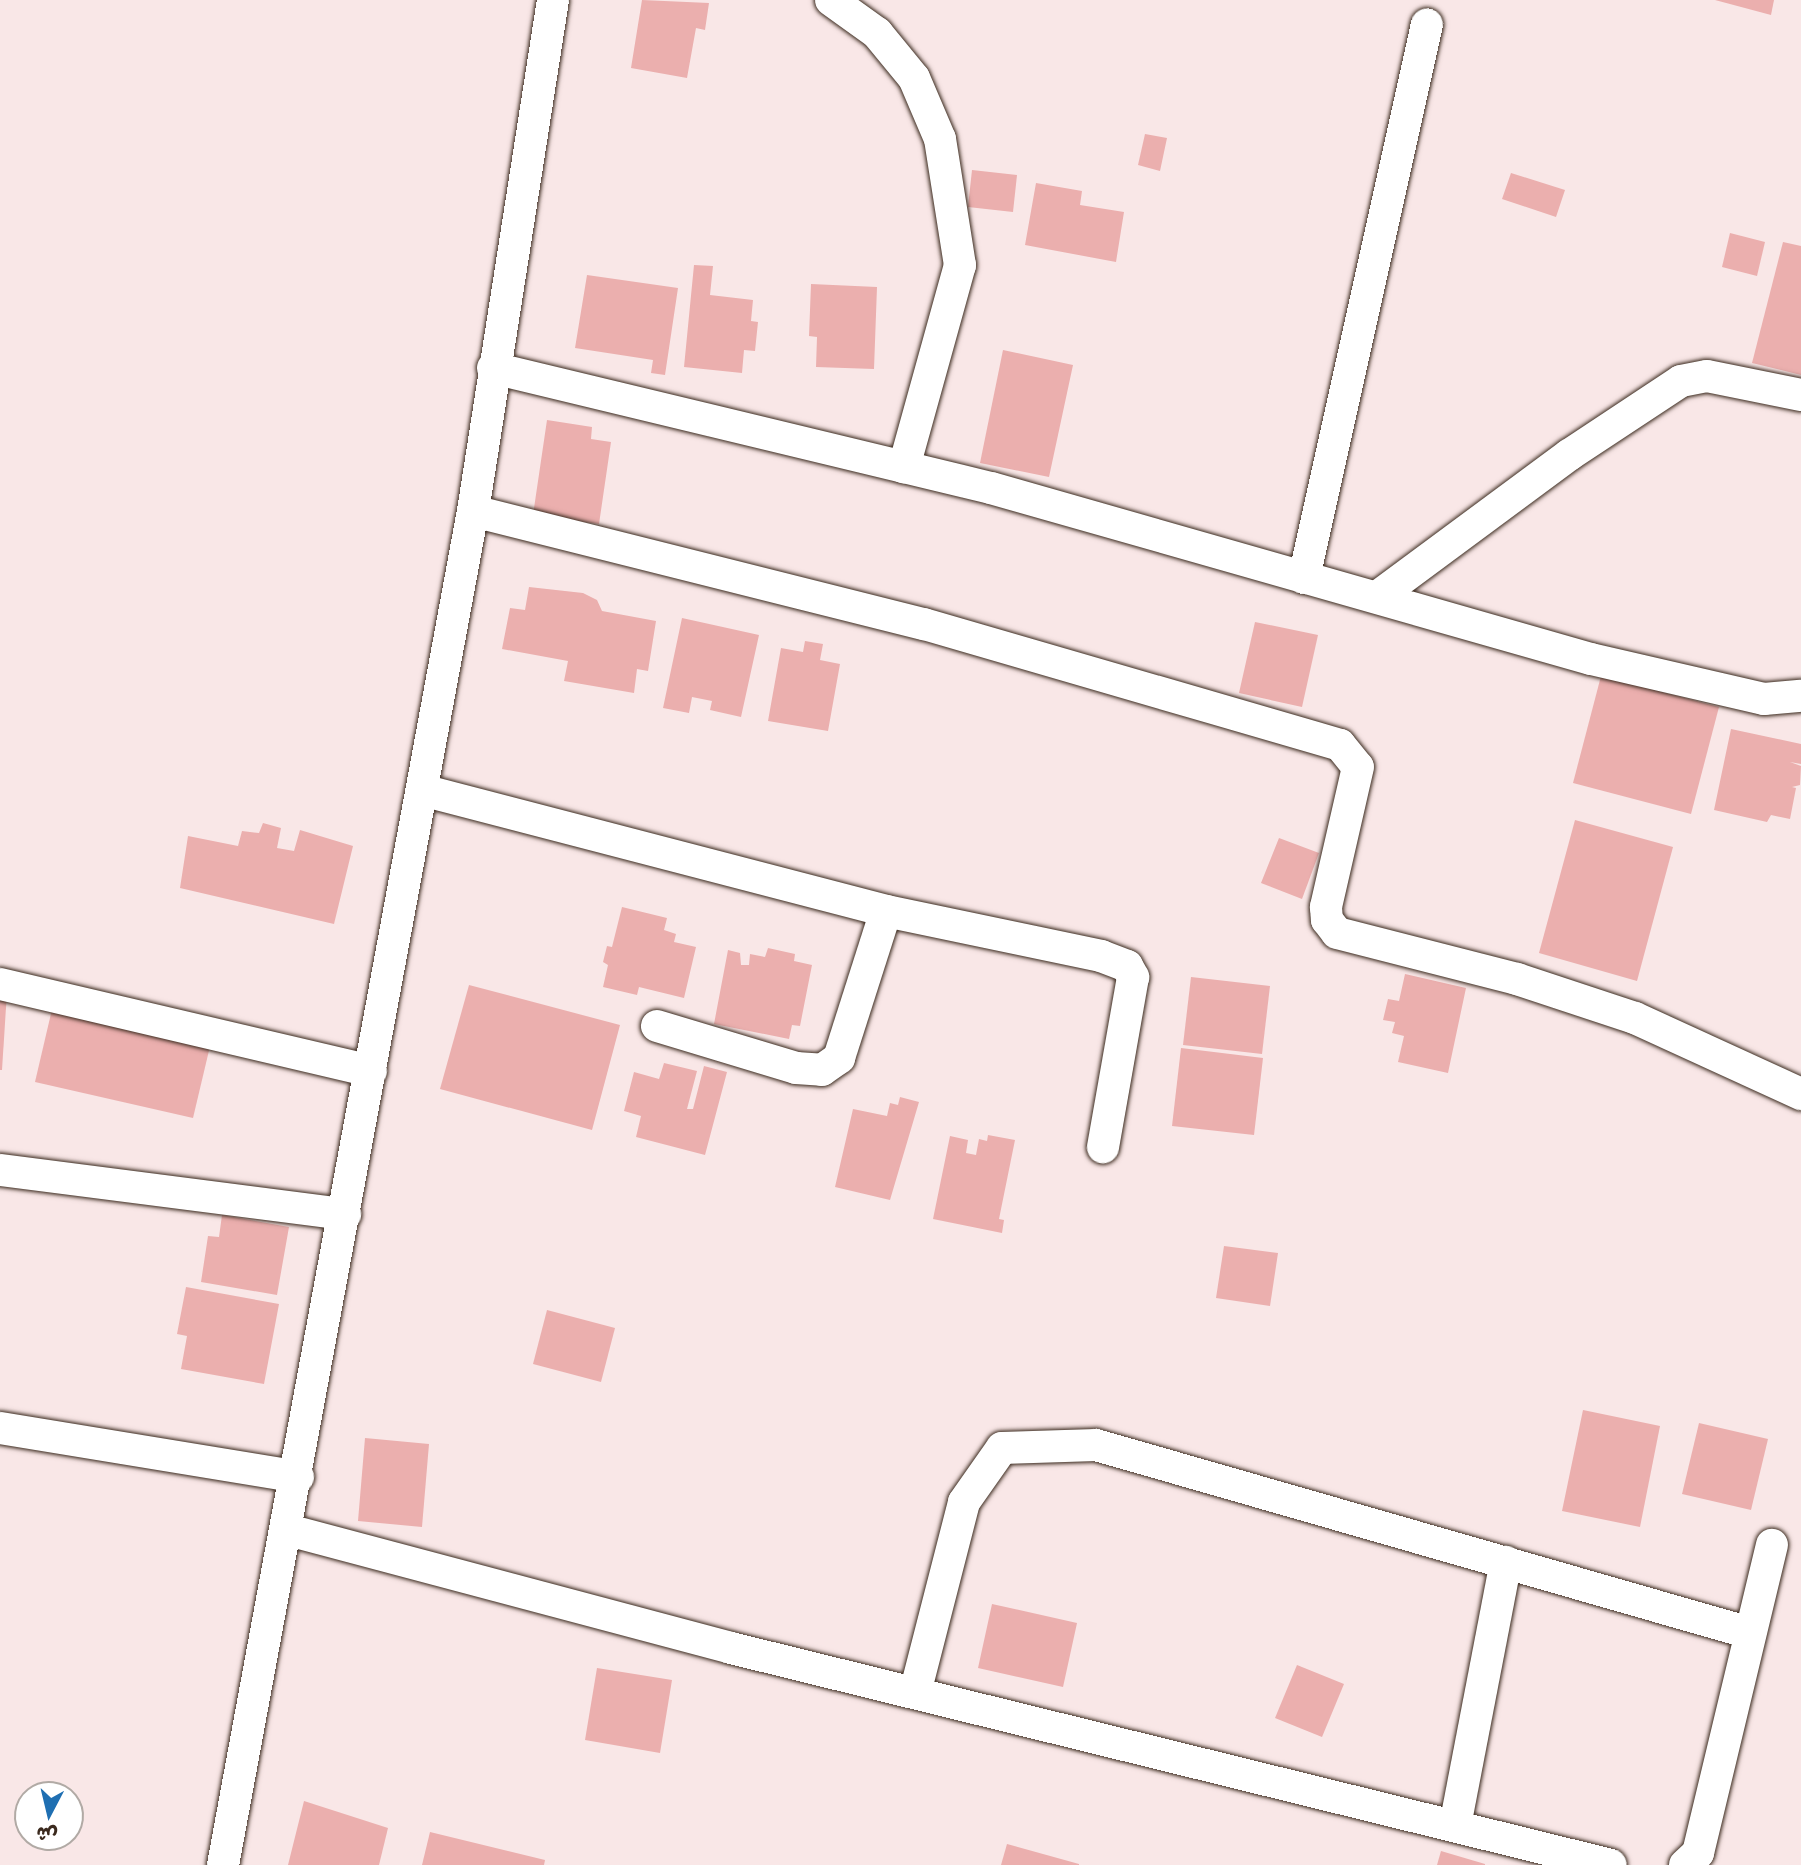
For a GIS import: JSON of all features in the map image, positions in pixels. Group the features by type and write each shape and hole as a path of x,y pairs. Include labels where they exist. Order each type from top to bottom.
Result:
{"street":[{"path":"223,1865 298,1477 473,511 493,368 553,0"},
{"path":"831,0 877,33 914,78 940,139 960,265 904,467"},
{"path":"1304,578 1426,24"},
{"path":"493,368 904,467 1604,662 1764,699 1801,696"},
{"path":"1377,597 1569,455 1681,381 1707,376 1801,395"},
{"path":"473,511 924,624 1340,745 1358,767 1326,906 1326,920 1338,933 1517,979 1635,1018 1801,1094"},
{"path":"422,790 886,911 1101,956 1127,967 1133,977 1103,1147"},
{"path":"657,1026 796,1068 822,1070 839,1058 886,911"},
{"path":"0,984 371,1071"},
{"path":"0,1170 345,1214"},
{"path":"0,1428 298,1477"},
{"path":"915,1693 964,1502 1002,1448 1096,1445 1751,1633"},
{"path":"288,1530 915,1693 1611,1865"},
{"path":"1685,1865 1698,1853 1772,1545"},
{"path":"1455,1826 1506,1562"}],"building":[{"path":"642,0 709,3 705,30 696,28 687,78 631,68"},
{"path":"1715,0 1774,0 1771,15"},
{"path":"1145,134 1167,138 1160,171 1138,165"},
{"path":"972,170 1017,175 1013,212 968,207"},
{"path":"1511,173 1565,190 1556,217 1502,199"},
{"path":"1036,183 1082,191 1080,205 1124,212 1116,262 1025,245"},
{"path":"1730,233 1765,242 1757,276 1722,267"},
{"path":"1783,242 1801,246 1801,375 1752,363"},
{"path":"694,265 713,266 710,295 753,300 751,321 758,322 755,351 744,350 742,373 684,367"},
{"path":"587,275 678,288 665,375 651,373 653,360 575,348"},
{"path":"811,284 877,287 874,369 816,367 817,337 809,336"},
{"path":"1003,350 1073,365 1049,477 980,463"},
{"path":"547,420 592,427 591,439 611,442 599,524 533,515"},
{"path":"529,587 583,593 597,600 602,611 656,621 648,671 637,669 634,693 564,681 568,661 502,649 510,608 525,610"},
{"path":"682,618 759,635 741,717 710,710 712,701 692,697 689,713 663,708"},
{"path":"1255,622 1318,635 1302,707 1239,693"},
{"path":"805,641 823,644 820,660 840,664 828,731 768,721 781,648 803,652"},
{"path":"1601,676 1719,707 1691,814 1573,783"},
{"path":"1731,729 1801,744 1801,764 1790,762 1801,766 1800,785 1792,787 1796,788 1790,819 1771,815 1767,822 1714,810"},
{"path":"1575,820 1673,847 1637,981 1539,953"},
{"path":"263,823 281,828 277,848 294,851 300,830 353,846 334,924 180,888 188,836 238,846 242,831 259,833"},
{"path":"1279,838 1319,853 1302,899 1261,883"},
{"path":"622,907 667,918 664,930 676,934 674,942 696,947 684,998 639,987 637,995 603,987 608,965 603,962 607,946 612,947"},
{"path":"768,948 795,954 794,961 812,965 800,1026 792,1025 789,1039 714,1024 728,950 740,953 741,965 749,965 750,954 765,957"},
{"path":"1405,974 1466,988 1448,1073 1398,1062 1404,1036 1392,1033 1395,1022 1383,1020 1388,999 1399,1001"},
{"path":"1191,977 1270,986 1262,1054 1183,1045"},
{"path":"469,985 620,1025 592,1130 440,1089"},
{"path":"0,992 7,992 2,1070 0,1070"},
{"path":"53,1005 211,1042 193,1118 35,1082"},
{"path":"1181,1048 1263,1058 1254,1135 1172,1126"},
{"path":"664,1063 697,1071 687,1109 693,1109 704,1066 727,1072 705,1155 636,1137 641,1116 624,1111 634,1072 659,1079"},
{"path":"900,1097 919,1102 890,1200 835,1187 853,1109 887,1116 890,1103 898,1105"},
{"path":"988,1135 1015,1140 999,1219 1004,1220 1002,1233 933,1219 950,1136 968,1140 966,1153 976,1155 979,1139 987,1141"},
{"path":"222,1215 289,1227 277,1295 201,1282 208,1236 219,1237"},
{"path":"1224,1246 1278,1253 1270,1306 1216,1298"},
{"path":"186,1287 279,1304 264,1384 181,1369 187,1336 177,1334"},
{"path":"547,1310 615,1328 601,1382 533,1364"},
{"path":"1583,1410 1660,1426 1640,1527 1562,1511"},
{"path":"1699,1423 1768,1439 1751,1510 1682,1494"},
{"path":"365,1438 429,1444 422,1527 358,1521"},
{"path":"992,1604 1077,1623 1063,1687 978,1668"},
{"path":"1297,1665 1344,1684 1322,1737 1275,1718"},
{"path":"597,1668 672,1680 660,1753 585,1740"},
{"path":"304,1801 388,1828 379,1865 288,1865"},
{"path":"430,1832 545,1860 544,1865 422,1865"},
{"path":"1007,1844 1079,1864 1079,1865 1001,1865"},
{"path":"1441,1851 1485,1864 1485,1865 1437,1865"}]}
